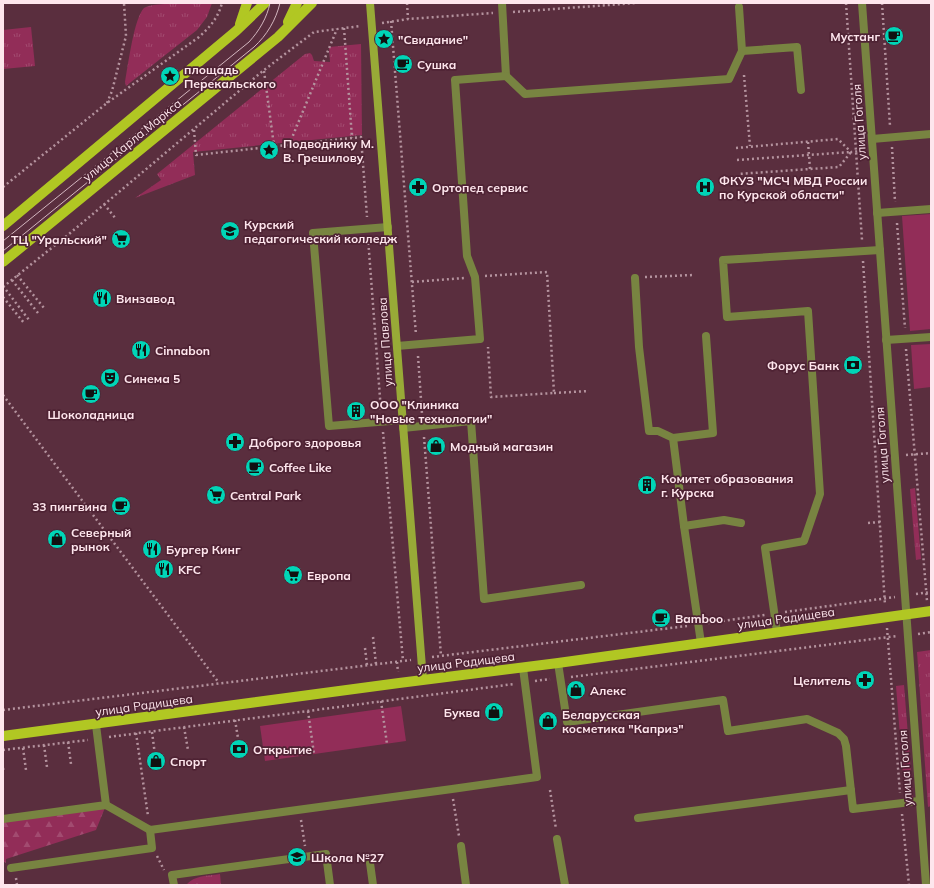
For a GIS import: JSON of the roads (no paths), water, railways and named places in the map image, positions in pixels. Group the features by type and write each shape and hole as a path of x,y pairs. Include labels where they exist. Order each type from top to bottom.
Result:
{"main road":[{"path":"236,31 241,23 247,3"},
{"name":"улица Карла Маркса","path":"3,226 236,31 264,3"},
{"path":"278,37 286,27 297,3"},
{"name":"улица Карла Маркса","path":"3,262 232,76 278,37 312,3"},
{"name":"улица Павлова","path":"370,3 423,680"},
{"name":"улица Радищева","path":"3,736 523,668 930,612"}],"street":[{"path":"502,3 506,76 525,94 729,79 742,51 739,7"},
{"name":"улица Гоголя","path":"862,3 926,885"},
{"path":"742,51 797,47 800,90"},
{"path":"397,346 480,339 475,277 467,256 455,80 506,76"},
{"path":"872,138 931,134"},
{"path":"877,213 931,209"},
{"path":"388,227 313,233 329,426 382,421 403,424 471,421 484,599 581,585"},
{"path":"778,632 765,548 804,541 820,494 808,311 727,317 723,260 880,250"},
{"path":"635,278 639,347 649,431 658,431 673,438 713,434 706,336"},
{"path":"886,340 931,337"},
{"path":"673,438 701,643"},
{"path":"684,526 724,520 741,523"},
{"path":"558,663 567,722 723,700 728,731 807,719 838,733 844,739 846,746 852,808 919,801"},
{"path":"3,819 106,805 150,830 299,809 452,790 537,776 523,668"},
{"path":"96,725 106,805"},
{"path":"638,818 851,790"},
{"path":"11,868 152,848 150,830"},
{"path":"557,839 564,885"},
{"path":"461,846 466,885"},
{"path":"174,885 172,875 326,854 330,885"},
{"path":"370,863 373,885"}],"tram line":[{"path":"3,241 249,42 262,24 270,3"},
{"path":"3,251 254,47 270,27 280,3"}],"place":[{"name":"Мустанг","path":"894,36"},
{"name":"\"Свидание\"","path":"384,39"},
{"name":"Сушка","path":"403,64"},
{"name":"площадь Перекальского","path":"170,76"},
{"name":"Подводнику М. В. Грешилову","path":"269,150"},
{"name":"Ортопед сервис","path":"418,187"},
{"name":"ФКУЗ \"МСЧ МВД России по Курской области\"","path":"705,187"},
{"name":"Курский педагогический колледж","path":"230,231"},
{"name":"ТЦ \"Уральский\"","path":"121,239"},
{"name":"Винзавод","path":"102,298"},
{"name":"Cinnabon","path":"141,350"},
{"name":"Форус Банк","path":"853,365"},
{"name":"Синема 5","path":"110,378"},
{"name":"Шоколадница","path":"91,394"},
{"name":"ООО \"Клиника \"Новые технологии\"","path":"356,411"},
{"name":"Доброго здоровья","path":"235,442"},
{"name":"Модный магазин","path":"436,446"},
{"name":"Coffee Like","path":"255,467"},
{"name":"Комитет образования г. Курска","path":"647,485"},
{"name":"Central Park","path":"216,495"},
{"name":"33 пингвина","path":"121,506"},
{"name":"Северный рынок","path":"57,539"},
{"name":"Бургер Кинг","path":"152,549"},
{"name":"KFC","path":"164,569"},
{"name":"Европа","path":"293,575"},
{"name":"Bamboo","path":"661,618"},
{"name":"Целитель","path":"865,680"},
{"name":"Алекс","path":"576,690"},
{"name":"Буква","path":"494,712"},
{"name":"Беларусская косметика \"Каприз\"","path":"548,721"},
{"name":"Открытие","path":"239,749"},
{"name":"Спорт","path":"156,761"},
{"name":"Школа №27","path":"297,857"}]}
